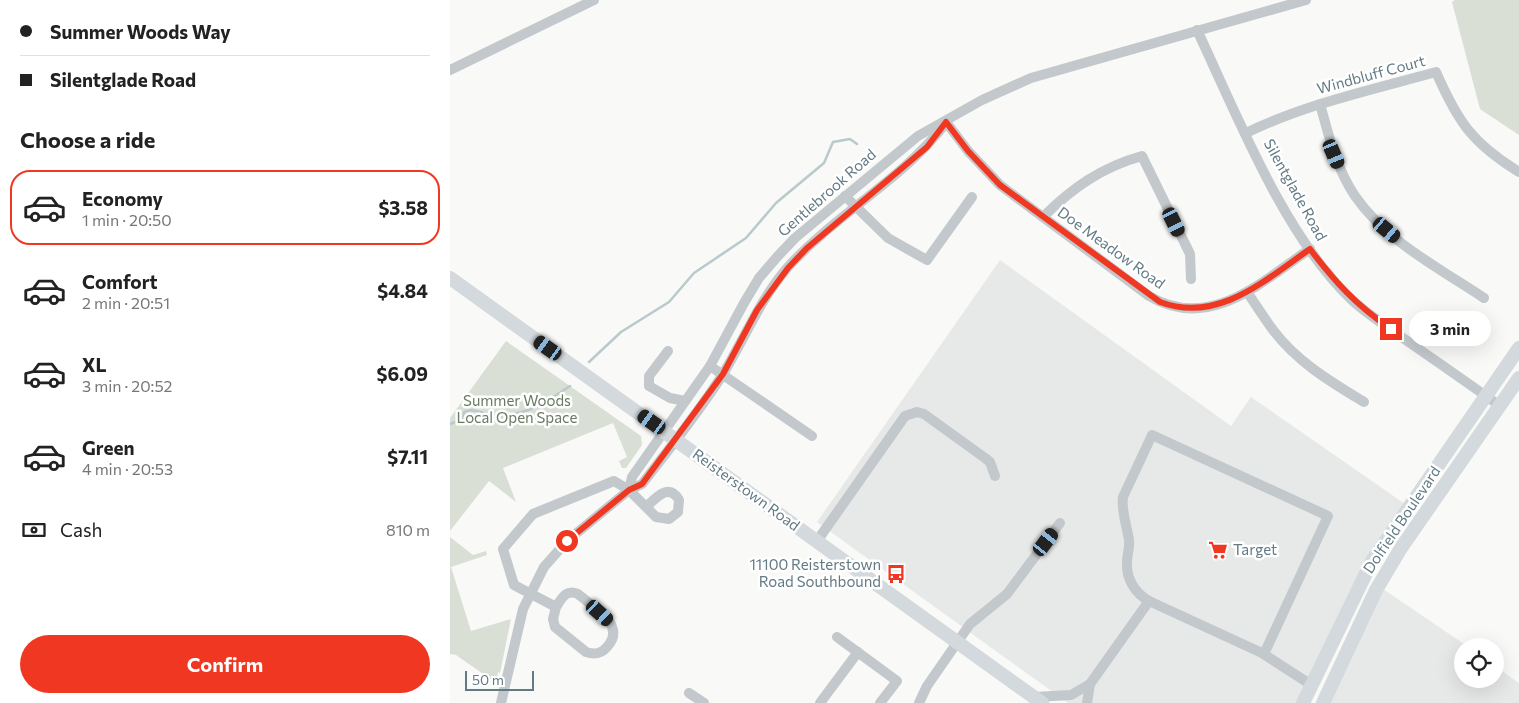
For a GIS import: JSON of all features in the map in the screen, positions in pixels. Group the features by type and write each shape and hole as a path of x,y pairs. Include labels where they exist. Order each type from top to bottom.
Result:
{"main road":[{"name":"Reisterstown Road","path":"450,278 1038,700"},
{"name":"Dolfield Boulevard","path":"1304,703 1372,561 1519,348"},
{"name":"Dolfield Boulevard","path":"1322,703 1385,575 1519,378"}],"street":[{"path":"450,70 594,0"},
{"name":"Gentlebrook Road","path":"671,435 685,401 710,366 760,278 795,238 918,136 946,122 982,100 1032,78 1306,0"},
{"name":"Silentglade Road","path":"1197,30 1276,194 1310,249 1333,280 1352,300 1500,406"},
{"name":"Windbluff Court","path":"1246,133 1275,119 1320,104 1436,72 1455,114 1467,131 1495,157 1519,172"},
{"path":"1320,104 1338,162 1351,189 1364,207 1403,244 1484,298"},
{"name":"Gentlebrook Road","path":"671,435 723,374 771,288 807,248 927,147 946,122"},
{"name":"Doe Meadow Road","path":"946,122 985,170 1015,198 1149,296 1171,306 1196,309 1228,302 1247,292 1310,249"},
{"path":"1042,217 1071,190 1092,176 1122,161 1142,156 1190,254 1191,279"},
{"path":"845,196 888,238 927,260 972,197"},
{"path":"1247,292 1274,331 1288,347 1321,376 1364,402"},
{"path":"668,351 648,376 649,386 670,398 685,401"},
{"path":"710,366 812,436"},
{"path":"817,542 905,416 911,413 924,414 985,458 990,462 995,476"},
{"path":"501,703 508,683 518,627 530,593 544,567 567,541 629,490 642,484 671,435"},
{"path":"1264,654 1328,516 1152,435 1122,504 1130,542 1127,565 1128,574 1137,594 1264,654 1313,686"},
{"path":"556,607 514,585 504,549 533,514 614,481 629,490 646,507"},
{"path":"919,703 935,674 959,643 970,624 1007,594 1060,523"},
{"path":"568,593 578,594 611,623 615,633 614,640 602,652 592,654 586,652 555,627 553,619 556,607 568,593"},
{"path":"1038,700 1071,695 1090,684 1149,600"},
{"path":"837,637 897,681 880,703"},
{"path":"821,703 858,652"},
{"path":"1087,703 1090,684"},
{"path":"690,693 704,703"}],"shaded area":[{"path":"1000,260 1231,426 1251,397 1405,504 1299,703 1068,703 817,522"},
{"path":"1383,589 1455,638 1454,688 1504,688 1504,672 1519,683 1519,703 1328,703"}],"green space":[{"path":"1455,0 1519,0 1519,135 1480,109 1452,2"},
{"name":"Summer Woods Local Open Space","path":"506,341 641,436 642,445 626,468 622,468 619,461 627,457 613,423 503,468 516,502 489,481 450,531 450,418"},
{"path":"450,537 473,555 486,551 487,555 451,567 471,631 511,619 500,673 498,672 496,683 456,655 450,654"}],"waterway":[{"path":"589,362 621,332 669,302 694,273 746,238 776,203 824,163 833,142 850,139 857,144"},
{"path":"450,424 463,419 464,412 468,411 495,415 516,414 544,403 570,386"}],"place":[{"name":"Target","path":"1218,550"},
{"name":"11100 Reisterstown Road Southbound","path":"896,574"}],"route":[{"path":"567,541 629,490 642,484 677,439 723,374 757,310 771,288 788,268 807,248 927,147 946,122 985,170 1015,198 1149,296 1160,302 1184,309 1210,307 1228,302 1247,292 1310,249 1333,280 1352,300 1391,329"}]}
